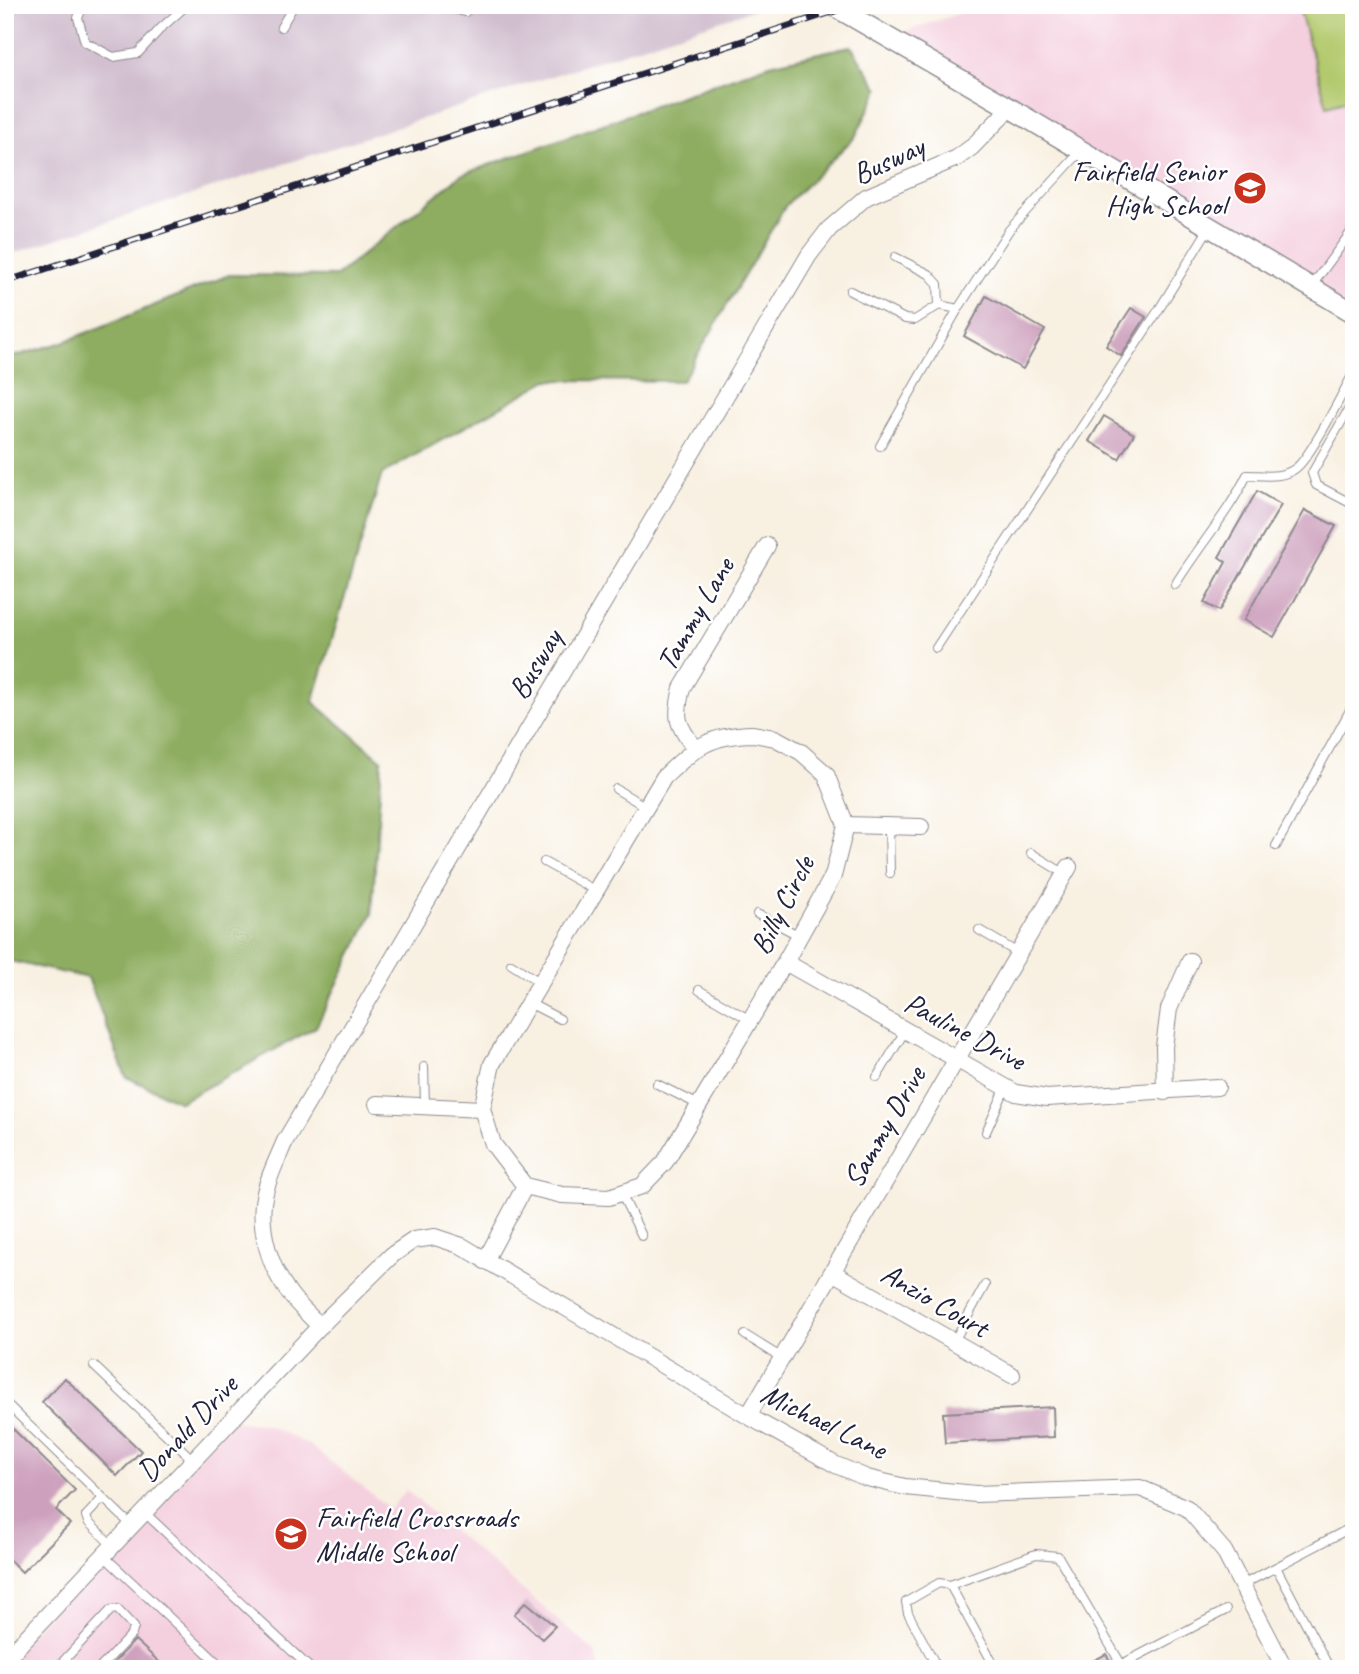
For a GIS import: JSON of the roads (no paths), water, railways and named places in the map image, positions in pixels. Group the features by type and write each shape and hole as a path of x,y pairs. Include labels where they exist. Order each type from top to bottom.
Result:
{"street":[{"path":"832,5 1354,313"},
{"name":"Busway","path":"320,1326 288,1293 272,1265 265,1234 263,1203 270,1176 285,1141 809,255 829,229 866,197 957,158 972,147 1010,108"},
{"name":"Tammy Lane","path":"695,748 682,731 676,714 682,688 767,546"},
{"path":"485,1261 525,1186 493,1144 482,1109 492,1064 664,778 695,748 731,735 753,734 775,738 801,752 826,774 846,824 920,827"},
{"name":"Billy Circle","path":"525,1186 562,1195 609,1197 642,1186 665,1162 800,936 832,876 846,824"},
{"name":"Sammy Drive","path":"748,1416 1067,871"},
{"path":"1165,1092 1164,1047 1169,1009 1190,961"},
{"name":"Pauline Drive","path":"785,962 1016,1093 1047,1098 1217,1087"},
{"path":"377,1104 482,1109"},
{"name":"Michael Lane","path":"414,1240 435,1237 462,1246 748,1416 836,1465 867,1478 905,1488 976,1494 1140,1488 1187,1508 1224,1551 1285,1669"},
{"name":"Donald Drive","path":"5,1660 320,1326 392,1255 414,1240"},
{"name":"Anzio Court","path":"832,1272 1012,1375"}],"lane":[{"path":"83,5 78,18 85,42 113,57 138,53 187,5"},
{"path":"281,27 294,5"},
{"path":"439,5 465,12 474,5"},
{"path":"880,446 958,309 1009,230 1081,150"},
{"path":"936,648 1158,311 1209,227"},
{"path":"1311,287 1354,228"},
{"path":"895,257 929,274 938,284 939,305"},
{"path":"850,291 905,319 915,320 939,305 958,309"},
{"path":"1175,585 1196,551 1216,527 1247,475 1277,476 1296,468 1308,453 1354,372"},
{"path":"1354,400 1312,473 1316,485 1354,505"},
{"path":"1276,846 1354,703"},
{"path":"616,789 646,807"},
{"path":"889,826 890,873"},
{"path":"1031,853 1067,871"},
{"path":"544,862 596,891"},
{"path":"757,914 800,936"},
{"path":"979,930 1018,953"},
{"path":"511,964 541,983"},
{"path":"699,990 750,1020"},
{"path":"529,1003 560,1018"},
{"path":"877,1077 905,1031"},
{"path":"424,1068 425,1106"},
{"path":"657,1084 699,1105"},
{"path":"986,1132 1006,1087"},
{"path":"621,1193 642,1236"},
{"path":"953,1343 985,1285"},
{"path":"745,1335 782,1358"},
{"path":"94,1366 194,1461"},
{"path":"5,1402 132,1526"},
{"path":"103,1499 86,1516 108,1551 224,1669"},
{"path":"145,1513 311,1669"},
{"path":"1242,1586 1354,1526"},
{"path":"938,1669 908,1613 906,1602 939,1583 950,1585 1036,1554 1058,1556 1123,1666 1226,1610"},
{"path":"1276,1567 1330,1669"},
{"path":"950,1585 996,1669"},
{"path":"56,1669 111,1609 117,1609 134,1627 132,1634 99,1669"},
{"path":"1342,1669 1354,1663"}],"railway":[{"path":"5,282 853,5"}],"place":[{"name":"Fairfield Senior High School","path":"1250,188"},
{"name":"Fairfield Crossroads Middle School","path":"291,1534"}]}
